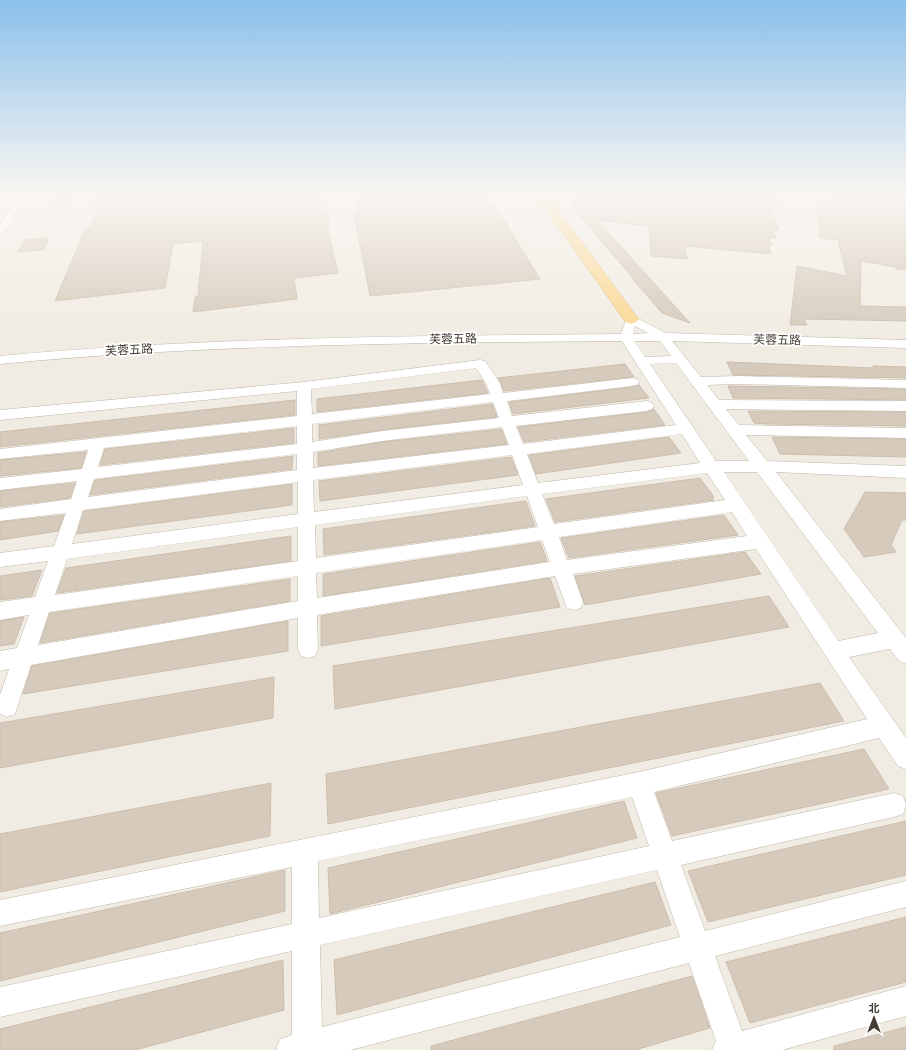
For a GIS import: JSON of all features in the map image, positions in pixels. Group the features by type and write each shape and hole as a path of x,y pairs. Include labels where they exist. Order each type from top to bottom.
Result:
{"main road":[{"path":"574,240 631,319"}],"street":[{"path":"900,647 663,337 631,319 626,338 833,651 906,758"},
{"name":"芙蓉五路","path":"0,360 85,352 282,343 460,339 663,337 906,344"},
{"path":"642,361 680,359"},
{"path":"0,415 304,386 480,364 493,383 574,602"},
{"path":"696,381 736,380 906,384"},
{"path":"0,454 632,382"},
{"path":"878,383 901,406 906,421"},
{"path":"304,386 308,649"},
{"path":"714,404 901,406"},
{"path":"0,484 305,448 382,436 647,406"},
{"path":"0,515 517,449 687,429"},
{"path":"734,430 906,433"},
{"path":"6,706 98,444"},
{"path":"0,560 531,489 712,467 762,466 906,472"},
{"path":"0,611 547,531 737,505"},
{"path":"0,661 307,608 561,568 760,541"},
{"path":"833,651 900,647"},
{"path":"0,913 639,784 884,726"},
{"path":"639,784 697,947 731,1049 906,1001"},
{"path":"0,1002 894,805"},
{"path":"305,851 306,934 302,1049 906,894"}],"building":[{"path":"25,240 48,240 43,250 18,252"},
{"path":"81,240 330,240 338,273 294,278 297,299 193,312 195,297 198,296 203,241 173,244 165,288 55,301"},
{"path":"359,240 516,240 540,279 370,296"},
{"path":"600,240 615,240 690,323 662,313"},
{"path":"650,240 770,240 772,245 768,245 771,254 685,246 687,259 651,256"},
{"path":"838,240 906,240 906,270 861,261 860,306 906,307 906,321 804,319 807,325 790,325 797,266 847,276"},
{"path":"727,362 874,368 873,366 906,367 906,378 733,375"},
{"path":"625,364 634,377 504,391 498,378"},
{"path":"482,380 488,393 317,412 317,399"},
{"path":"639,385 649,398 513,414 509,402 632,387"},
{"path":"728,386 906,389 906,400 733,398"},
{"path":"295,400 295,415 0,447 0,432"},
{"path":"492,404 497,417 382,430 319,439 319,425"},
{"path":"654,409 665,425 524,442 518,427 647,412"},
{"path":"748,411 906,412 906,426 754,423"},
{"path":"294,428 294,443 100,465 105,449"},
{"path":"501,429 507,444 318,466 318,453 382,442"},
{"path":"669,437 681,453 536,474 529,455"},
{"path":"772,437 906,439 906,457 780,454"},
{"path":"86,452 81,468 0,476 0,460"},
{"path":"293,456 292,469 90,495 95,480"},
{"path":"511,457 518,475 320,501 319,481"},
{"path":"700,478 714,497 712,498 714,500 555,522 546,499"},
{"path":"75,483 70,498 0,507 0,491"},
{"path":"292,484 292,505 77,534 84,511"},
{"path":"865,492 906,493 906,520 902,520 891,545 896,552 864,557 844,529"},
{"path":"526,501 535,526 324,555 323,529"},
{"path":"64,515 58,531 0,540 0,522"},
{"path":"724,515 738,535 569,558 561,538"},
{"path":"291,536 291,561 57,593 66,568"},
{"path":"540,542 547,561 323,596 323,574"},
{"path":"745,552 761,574 585,605 575,576"},
{"path":"42,570 32,596 0,600 0,576"},
{"path":"550,578 560,607 321,646 321,616"},
{"path":"290,579 290,601 40,643 50,613"},
{"path":"769,596 789,627 335,709 333,666"},
{"path":"24,617 14,644 0,646 0,621"},
{"path":"288,621 288,651 23,694 32,666"},
{"path":"274,677 273,718 0,768 0,723"},
{"path":"820,683 844,721 328,824 326,774"},
{"path":"864,749 889,789 672,836 656,793"},
{"path":"271,783 270,836 0,892 0,834"},
{"path":"624,801 637,838 330,914 328,868"},
{"path":"906,821 906,875 708,922 688,871"},
{"path":"285,870 285,911 0,981 0,933"},
{"path":"655,882 671,925 337,1015 334,960"},
{"path":"906,917 906,982 750,1023 726,962"},
{"path":"283,960 284,1010 135,1050 0,1050 0,1029"},
{"path":"692,976 710,1028 635,1050 431,1050 431,1046"},
{"path":"906,1027 906,1050 834,1050 834,1046"}]}
